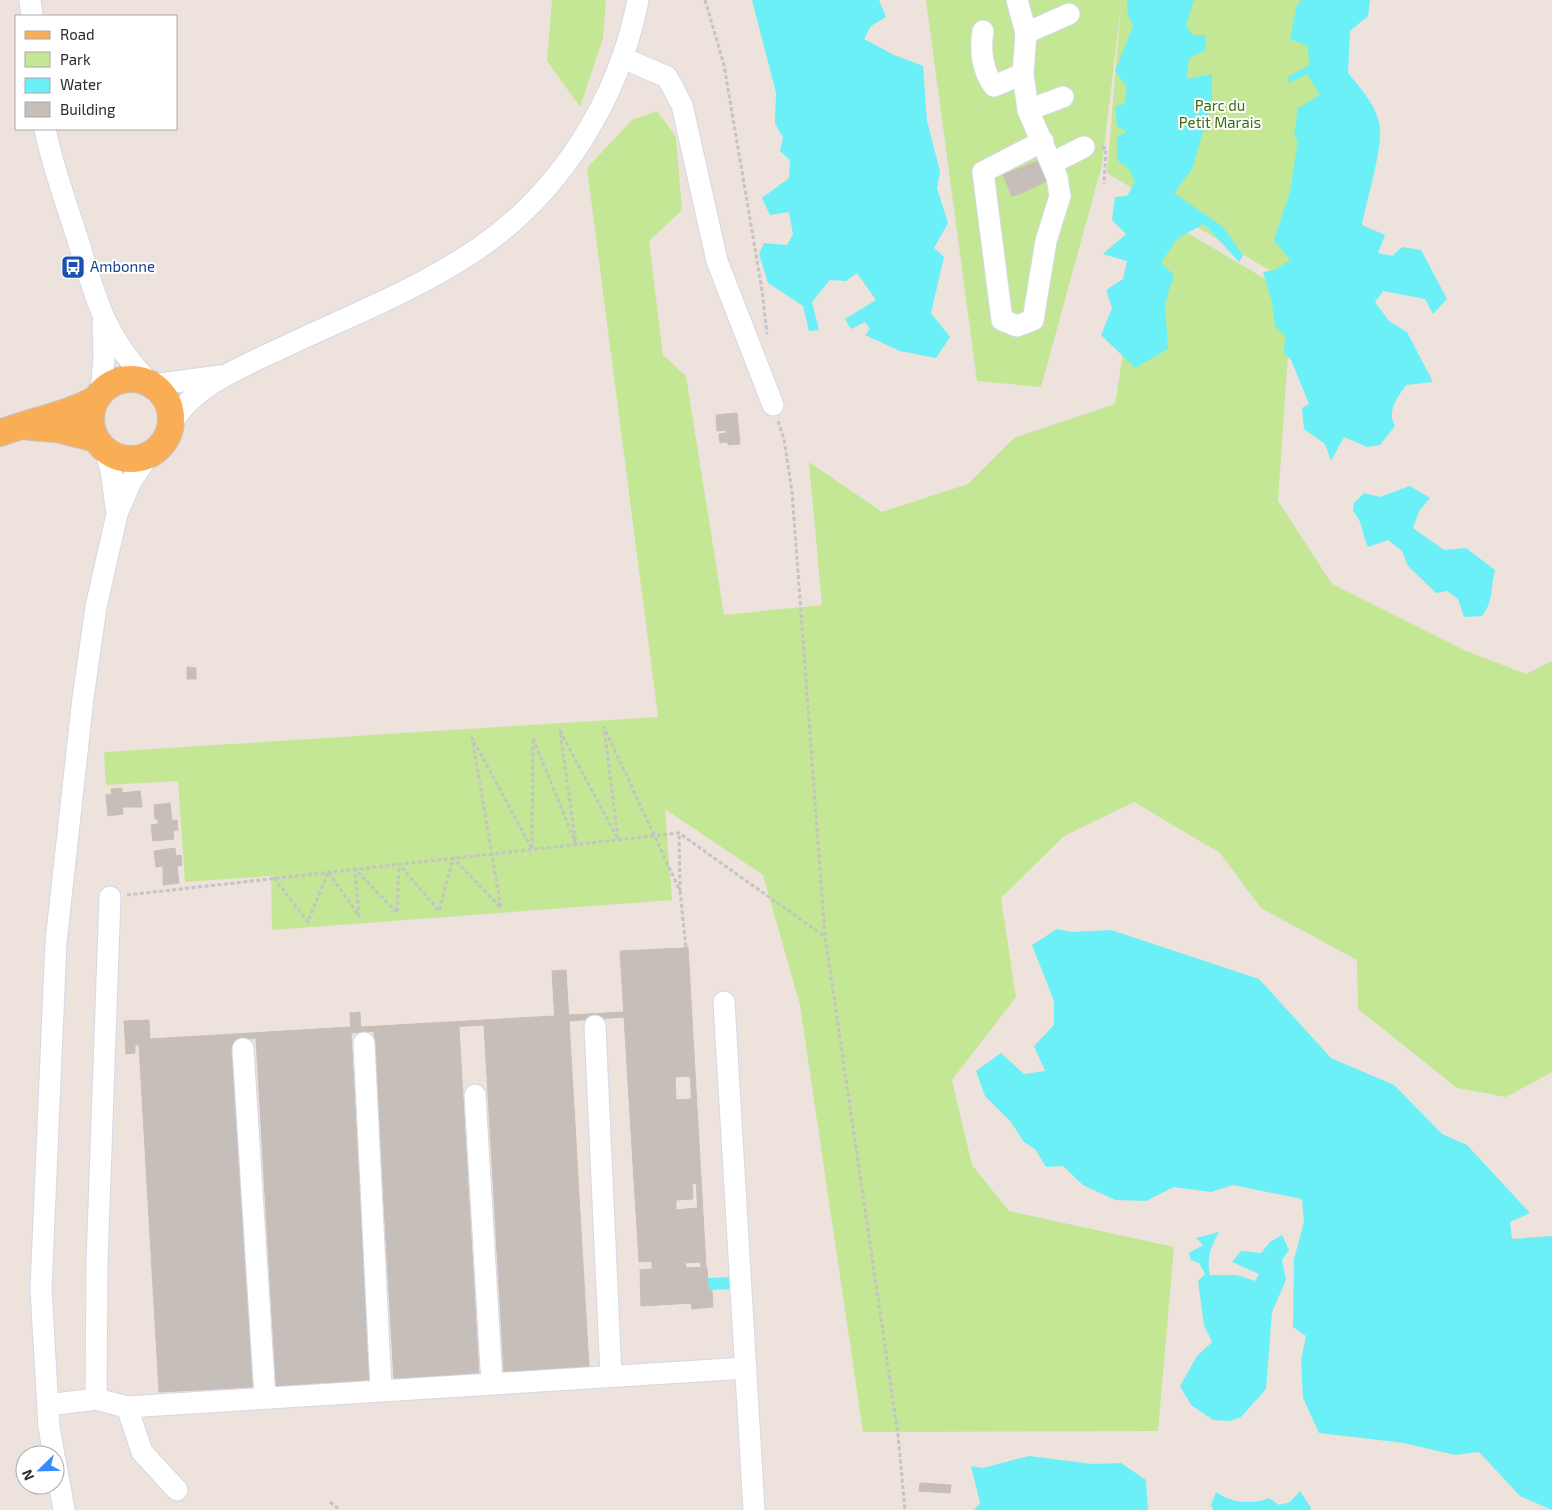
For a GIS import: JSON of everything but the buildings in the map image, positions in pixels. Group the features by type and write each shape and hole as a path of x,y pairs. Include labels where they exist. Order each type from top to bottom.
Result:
{"main road":[{"path":"132,378 151,383 166,398 170,407 171,426 164,443 149,456 131,459 122,458 101,444 57,429 8,430 72,410 98,396 115,382 123,379 132,378"},
{"path":"98,396 91,415 101,444"}],"street":[{"path":"30,0 32,15"},
{"path":"171,426 181,410 223,376 421,281 478,248 503,230 561,170 590,130 607,97 623,58 638,0"},
{"path":"1017,0 1026,34 1023,74 1028,110 1043,141 1058,177 1060,196 1046,241 1033,320 1017,326 1002,320 983,172 1043,141"},
{"path":"1026,34 1069,14"},
{"path":"983,31 980,47 988,78 994,86 1023,74"},
{"path":"623,58 667,77 682,105 717,261 773,405"},
{"path":"1028,110 1064,97"},
{"path":"45,130 56,172 102,318 123,354 151,383 223,376"},
{"path":"1052,163 1084,147"},
{"path":"98,396 104,358 102,318"},
{"path":"101,444 111,470 117,514"},
{"path":"53,1445 40,1290 56,942 85,680 96,607 117,514 131,481 149,456"},
{"path":"96,1399 97,1262 110,897"},
{"path":"724,1002 754,1510"},
{"path":"595,1026 611,1376"},
{"path":"364,1044 381,1390"},
{"path":"243,1049 264,1398"},
{"path":"475,1095 492,1384"},
{"path":"48,1404 96,1399 127,1407 746,1368"},
{"path":"127,1407 142,1452 177,1490"},
{"path":"61,1495 64,1510"}],"path":[{"path":"705,0 724,64 762,290 767,338"},
{"path":"1084,147 1106,148 1104,184"},
{"path":"773,405 784,439 792,492 825,936 898,1435 905,1510"},
{"path":"618,840 604,727 680,892"},
{"path":"576,844 560,731 618,840"},
{"path":"454,858 501,908 472,738 532,849"},
{"path":"532,849 533,738 576,844"},
{"path":"110,897 679,833 825,936"},
{"path":"679,833 680,892 686,948"},
{"path":"399,864 439,911 454,858"},
{"path":"355,869 397,914 399,864"},
{"path":"328,872 359,916 355,869"},
{"path":"274,878 308,922 328,872"},
{"path":"330,1502 340,1510"}],"green space":[{"path":"552,0 606,0 603,38 580,107 547,61"},
{"name":"Parc du Petit Marais","path":"926,0 1330,0 1326,304 1107,173 1121,5 1102,165 1041,387 977,381"},
{"path":"657,111 676,137 682,210 649,241 663,355 686,376 724,615 822,605 809,462 882,512 968,484 1014,438 1115,404 1146,208 1292,295 1278,501 1332,584 1464,650 1526,674 1552,661 1552,1072 1506,1097 1457,1088 1358,1009 1357,960 1261,908 1220,853 1134,802 1064,836 1001,898 1016,997 952,1080 972,1165 1009,1211 1174,1247 1158,1431 863,1432 800,1005 763,875 665,809 672,900 272,930 271,876 185,882 178,781 106,785 104,752 658,717 587,168 632,120"}],"water":[{"path":"752,0 879,0 886,17 871,26 864,39 894,55 923,66 927,121 940,171 937,188 948,223 934,248 944,257 931,313 950,337 936,358 900,351 865,335 870,329 865,322 851,329 845,319 876,300 857,273 846,281 830,280 812,302 819,330 809,331 803,306 768,283 759,254 764,243 787,245 793,234 789,212 770,215 762,198 789,178 790,160 780,151 783,138 775,123 776,93"},
{"path":"1127,0 1194,0 1186,25 1193,35 1205,35 1206,50 1189,58 1187,79 1212,74 1212,102 1192,169 1174,193 1222,226 1243,255 1239,262 1204,224 1178,238 1161,263 1174,275 1165,304 1168,349 1135,368 1101,335 1112,308 1106,290 1123,279 1127,261 1103,254 1126,234 1112,220 1115,197 1127,196 1135,182 1129,169 1117,160 1117,136 1127,132 1117,126 1115,107 1124,104 1127,87 1115,71 1133,26 1128,15"},
{"path":"1302,0 1370,0 1368,16 1350,31 1348,73 1374,108 1380,131 1377,157 1362,225 1385,235 1378,253 1392,256 1402,247 1421,250 1447,299 1433,314 1425,299 1383,291 1375,302 1389,321 1407,332 1433,382 1406,385 1392,410 1395,426 1380,445 1367,447 1344,437 1331,461 1325,444 1304,429 1302,408 1309,404 1291,360 1284,353 1285,336 1275,326 1272,302 1263,272 1275,270 1290,260 1274,240 1290,191 1298,140 1294,135 1298,108 1320,95 1307,74 1289,83 1288,77 1309,65 1308,46 1290,39 1297,4"},
{"path":"1410,486 1430,498 1419,511 1413,528 1444,550 1466,548 1495,570 1490,600 1482,616 1464,617 1458,599 1447,591 1436,593 1408,566 1402,551 1388,540 1368,547 1361,524 1353,511 1354,503 1364,493 1380,497"},
{"path":"1057,929 1071,932 1111,930 1259,979 1331,1058 1394,1085 1442,1134 1467,1145 1530,1213 1510,1222 1512,1239 1552,1236 1552,1510 1520,1496 1479,1452 1455,1455 1404,1443 1319,1433 1303,1398 1301,1360 1306,1336 1293,1327 1294,1259 1304,1222 1302,1199 1233,1185 1211,1192 1174,1187 1146,1201 1115,1200 1083,1185 1063,1166 1046,1167 1035,1149 1024,1142 1011,1122 985,1096 976,1071 1001,1053 1024,1074 1045,1071 1034,1046 1054,1025 1054,1001 1032,945"},
{"path":"1219,1232 1210,1253 1210,1275 1237,1275 1255,1281 1259,1274 1232,1262 1241,1251 1261,1253 1270,1242 1282,1235 1289,1250 1282,1260 1286,1280 1272,1312 1266,1389 1241,1417 1230,1421 1213,1420 1191,1405 1180,1386 1197,1356 1212,1342 1204,1325 1198,1281 1205,1274 1199,1263 1191,1260 1189,1253 1203,1245 1196,1238"},
{"path":"731,1277 732,1289 708,1290 708,1278"},
{"path":"1029,1456 1093,1464 1121,1463 1146,1480 1148,1510 974,1510 980,1503 971,1466 983,1468"},
{"path":"1300,1491 1311,1508 1310,1510 1213,1510 1211,1505 1216,1492 1235,1501 1256,1502 1269,1498 1279,1505 1290,1502"}],"place":[{"name":"Ambonne","path":"73,267"}]}
